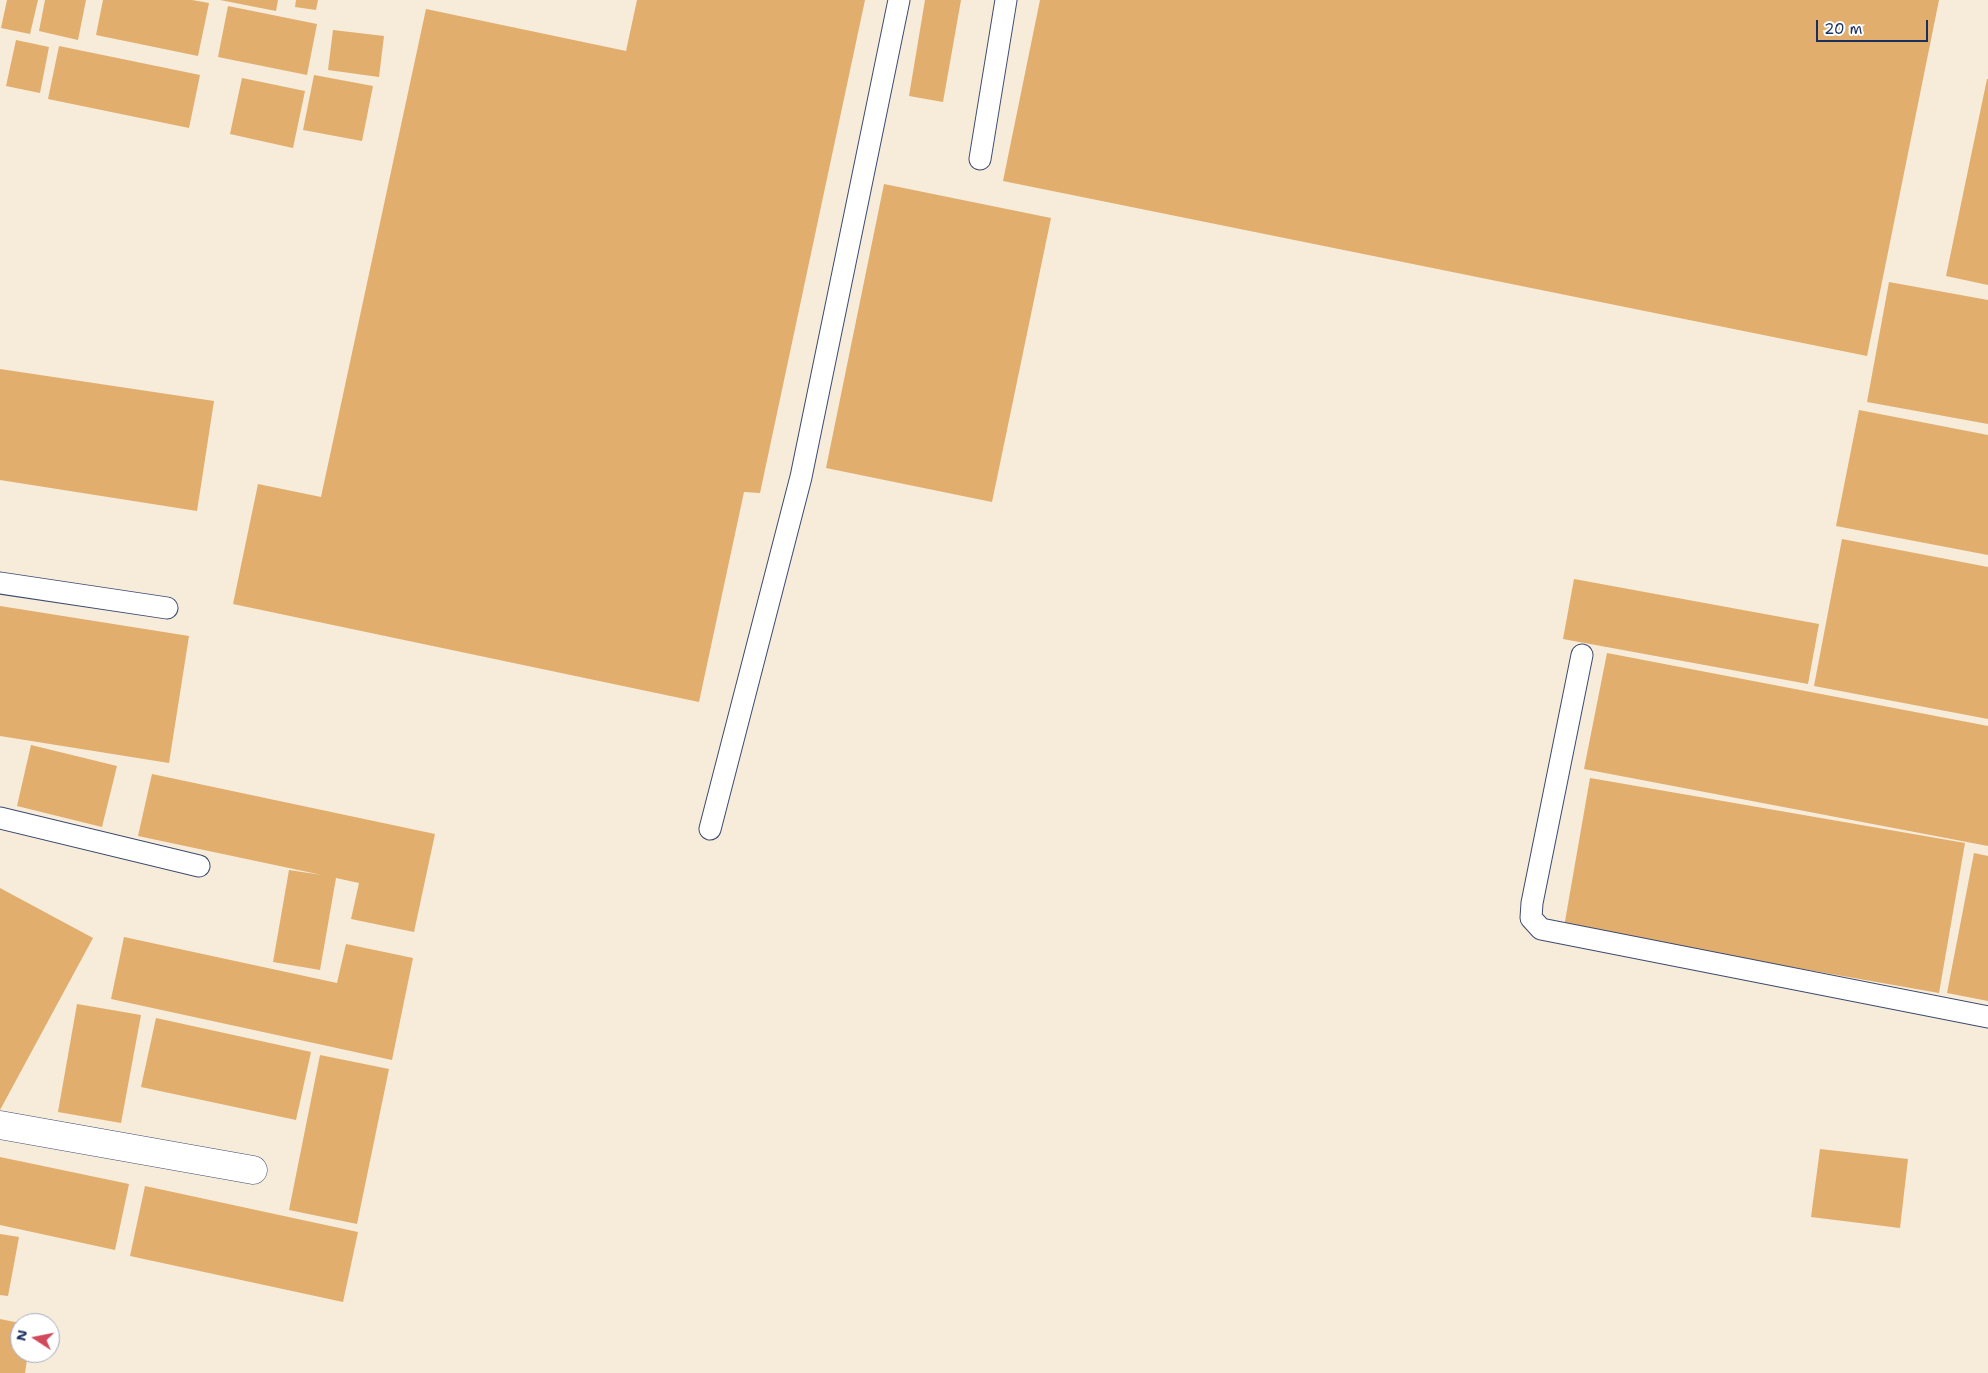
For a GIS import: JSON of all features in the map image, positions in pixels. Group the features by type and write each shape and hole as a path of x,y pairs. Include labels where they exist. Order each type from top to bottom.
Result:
{"street":[{"path":"0,1125 253,1170"}],"lane":[{"path":"710,829 801,477 899,0"},
{"path":"980,159 1006,0"},
{"path":"0,583 167,608"},
{"path":"1582,655 1532,903 1531,918 1541,929 1988,1017"},
{"path":"0,818 199,866"}],"building":[{"path":"7,0 38,0 30,34 1,28"},
{"path":"45,0 86,0 78,40 39,31"},
{"path":"103,0 192,0 209,3 198,56 96,35"},
{"path":"220,0 278,0 276,11"},
{"path":"296,0 318,0 316,10 295,7"},
{"path":"637,0 865,0 760,493 744,492 699,702 233,604 258,484 321,497 426,9 626,51"},
{"path":"925,0 961,0 943,102 909,96"},
{"path":"1040,0 1939,0 1867,356 1003,181"},
{"path":"228,6 317,24 307,75 218,57"},
{"path":"333,30 384,36 379,77 328,70"},
{"path":"16,40 49,47 40,93 6,86"},
{"path":"59,46 200,75 189,128 48,99"},
{"path":"314,75 373,86 362,141 303,130"},
{"path":"242,78 305,91 293,148 230,134"},
{"path":"1988,79 1988,285 1946,276"},
{"path":"884,184 1051,218 992,502 826,468"},
{"path":"1889,282 1988,300 1988,424 1867,402"},
{"path":"0,369 214,401 197,511 0,480"},
{"path":"1859,410 1988,435 1988,555 1836,526"},
{"path":"1842,539 1988,567 1988,719 1814,686"},
{"path":"1574,579 1819,624 1808,684 1563,639"},
{"path":"0,606 189,636 169,763 0,736"},
{"path":"1607,653 1988,726 1988,846 1584,769"},
{"path":"31,745 117,766 102,827 17,806"},
{"path":"152,774 435,834 414,932 351,919 359,883 336,878 320,970 273,962 289,870 322,875 138,836"},
{"path":"1590,778 1965,843 1939,993 1564,927"},
{"path":"1974,853 1988,856 1988,1001 1947,993"},
{"path":"0,888 93,938 0,1110"},
{"path":"124,937 337,983 346,944 413,958 392,1060 111,999"},
{"path":"77,1004 141,1015 121,1123 58,1112"},
{"path":"156,1018 311,1052 296,1120 141,1087"},
{"path":"320,1055 389,1069 357,1224 289,1210"},
{"path":"1820,1149 1908,1159 1900,1228 1811,1217"},
{"path":"0,1157 129,1184 115,1250 0,1225"},
{"path":"145,1186 358,1232 343,1302 130,1256"},
{"path":"0,1234 19,1237 8,1296 0,1295"},
{"path":"0,1319 10,1321 10,1363 26,1363 25,1373 0,1373"}]}
